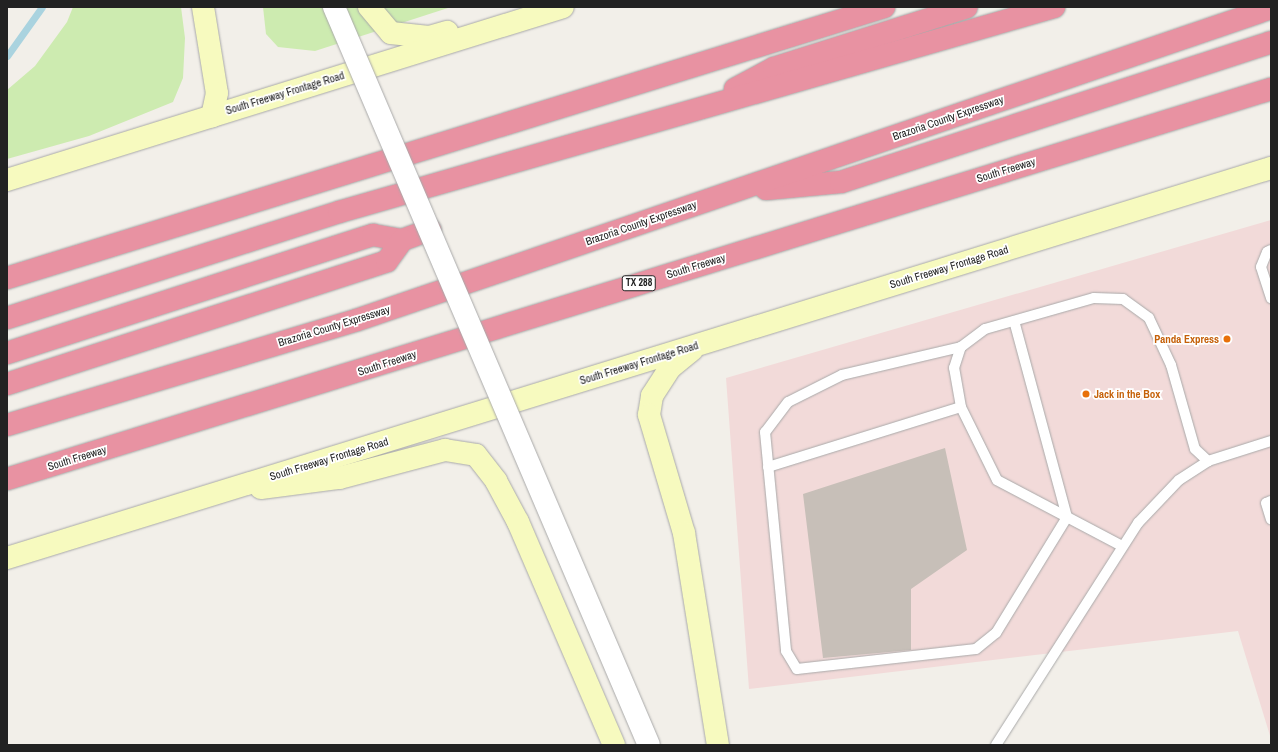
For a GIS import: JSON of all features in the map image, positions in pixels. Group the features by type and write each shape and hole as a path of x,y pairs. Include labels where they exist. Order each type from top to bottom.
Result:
{"highway":[{"path":"7,278 884,7"},
{"path":"694,110 774,68 967,7"},
{"path":"7,318 339,212 1054,7"},
{"name":"Brazoria County Expressway","path":"7,425 357,320 1271,8"},
{"path":"731,192 841,182 1271,42"},
{"name":"South Freeway","path":"7,479 1271,88"},
{"path":"7,354 373,235 402,240 430,230"},
{"path":"7,384 387,261 402,240"}],"main road":[{"path":"203,7 217,93 212,116"},
{"path":"369,7 391,33 429,37 529,7"},
{"name":"South Freeway Frontage Road","path":"7,180 563,7"},
{"name":"South Freeway Frontage Road","path":"7,558 1271,168"},
{"path":"699,345 670,368 652,396 649,415 685,540 718,745"},
{"path":"228,490 297,486 445,450 476,455 496,481 518,522 614,745"}],"street":[{"path":"334,7 650,745"}],"lane":[{"path":"1271,250 1267,252 1261,268 1271,298"},
{"path":"1014,321 1067,517 996,633 976,649 797,669 786,651 765,432 788,402 842,375 961,347 985,329 1094,298 1123,299 1149,318 1171,365 1196,449 1208,461"},
{"path":"961,347 954,368 961,407 997,480 1122,546"},
{"path":"768,467 961,407"},
{"path":"996,745 1138,522 1169,491 1208,461 1271,441"},
{"path":"1271,501 1266,503 1271,519"}],"shaded area":[{"path":"1271,220 1271,739 1238,631 749,689 726,378"}],"green space":[{"path":"73,7 181,7 185,38 183,78 173,102 89,136 7,159 7,90 35,66 67,22"},
{"path":"263,7 451,7 315,51 278,47 266,34"}],"building":[{"path":"945,448 967,550 911,589 911,650 823,658 803,494"}],"waterway":[{"path":"7,56 42,7"}],"place":[{"name":"Panda Express","path":"1227,339"},
{"name":"Jack in the Box","path":"1086,394"}]}
